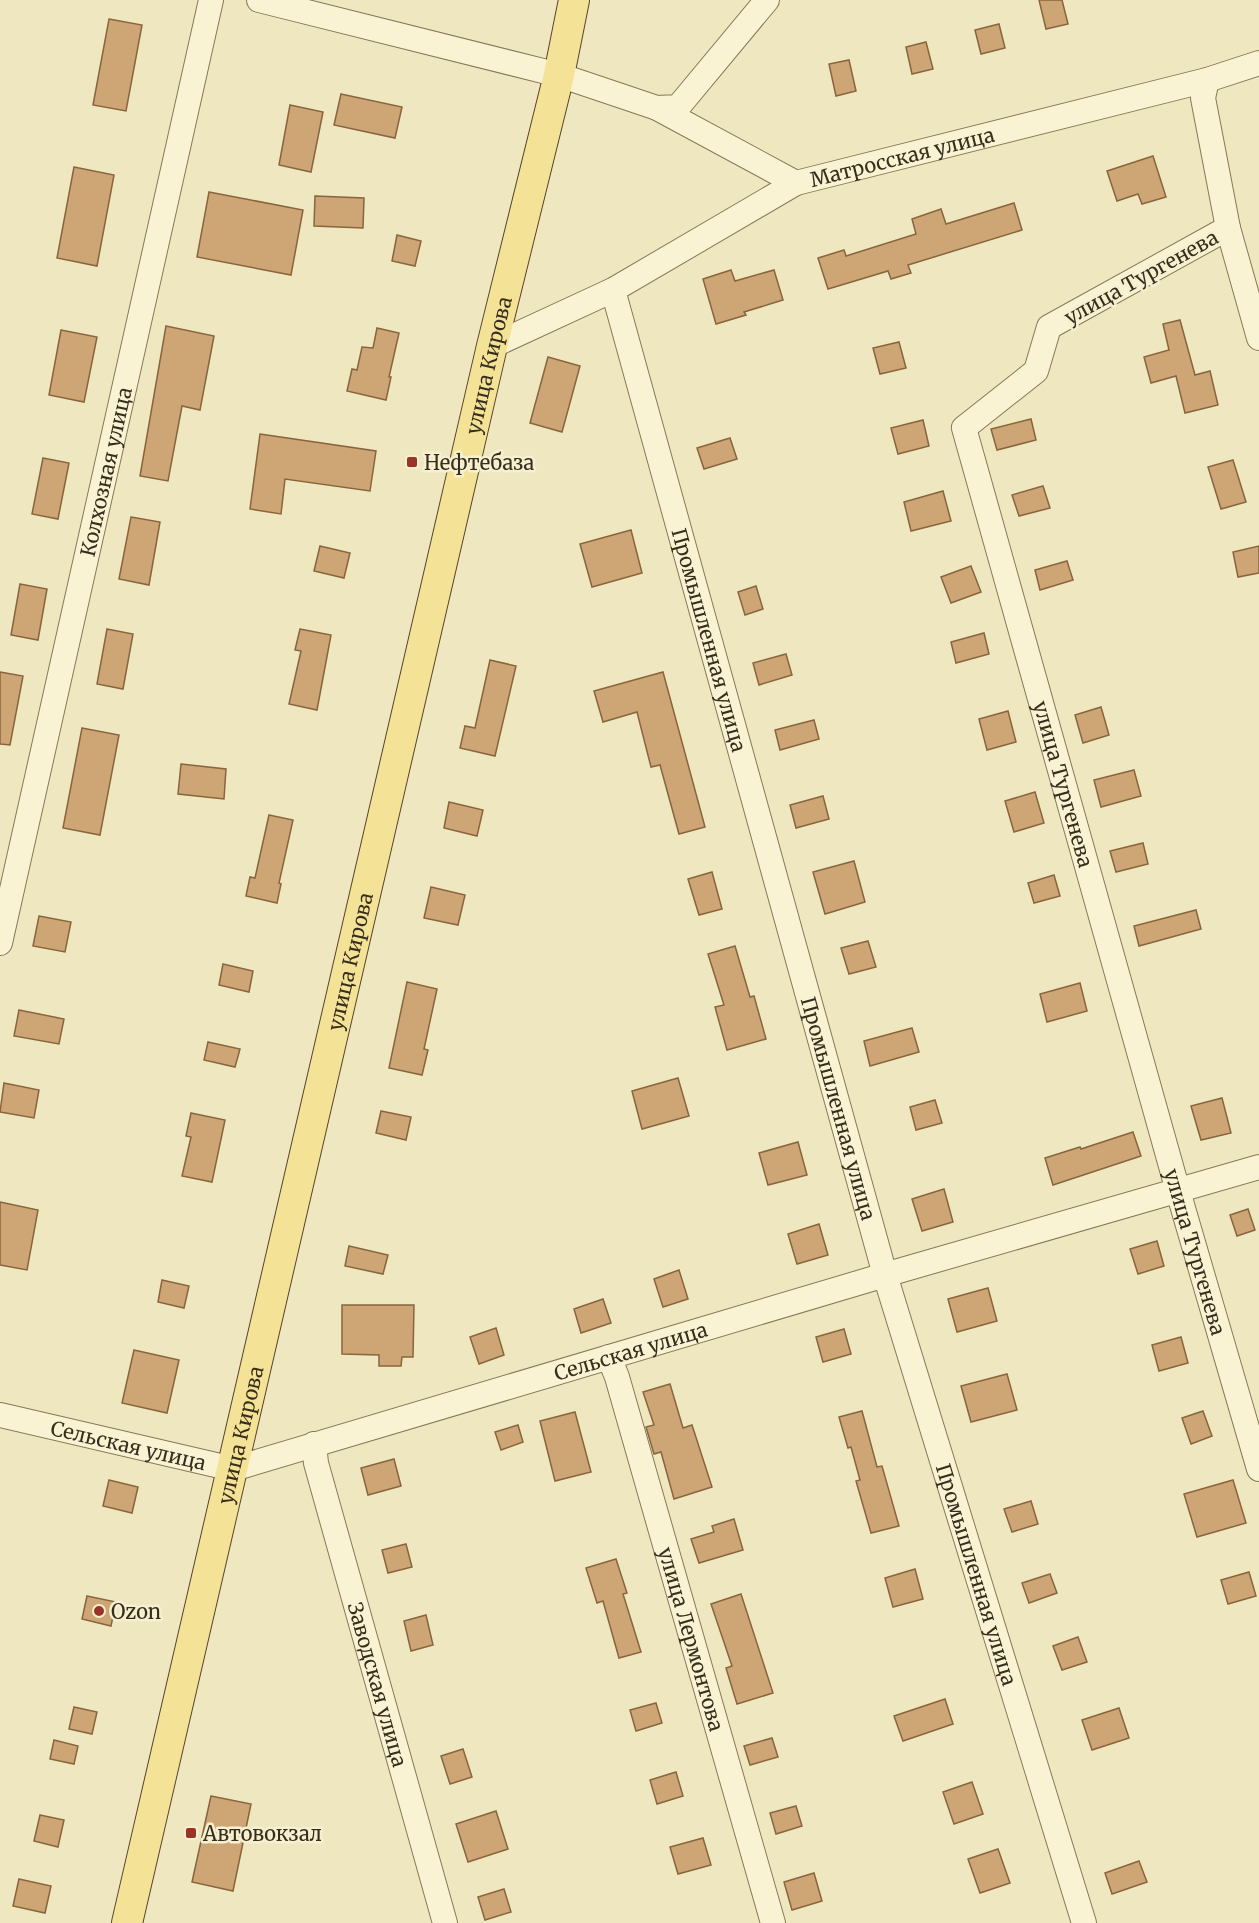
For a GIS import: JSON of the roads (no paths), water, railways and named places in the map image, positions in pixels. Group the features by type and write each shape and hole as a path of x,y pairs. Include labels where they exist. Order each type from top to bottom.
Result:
{"main road":[{"name":"улица Кирова","path":"127,1923 492,346 559,75 574,0"}],"street":[{"name":"Колхозная улица","path":"1,931 212,0"},
{"name":"Матросская улица","path":"259,0 559,75 657,108 796,183 1207,80 1259,63"},
{"path":"657,108 678,107 767,0"},
{"path":"1207,80 1203,98 1228,228 1259,338"},
{"path":"492,346 613,290 796,183"},
{"name":"улица Тургенева","path":"1228,228 1049,327 1036,371 964,428 1178,1191 1259,1469"},
{"name":"Промышленная улица","path":"613,290 885,1275 1084,1923"},
{"name":"Сельская улица","path":"0,1415 233,1469 885,1275 1259,1167"},
{"name":"улица Лермонтова","path":"609,1357 773,1923"},
{"name":"Заводская улица","path":"314,1444 319,1474 445,1923"}],"place":[{"name":"Нефтебаза","path":"412,462"},
{"name":"Ozon","path":"99,1611"},
{"name":"Автовокзал","path":"191,1833"}]}
